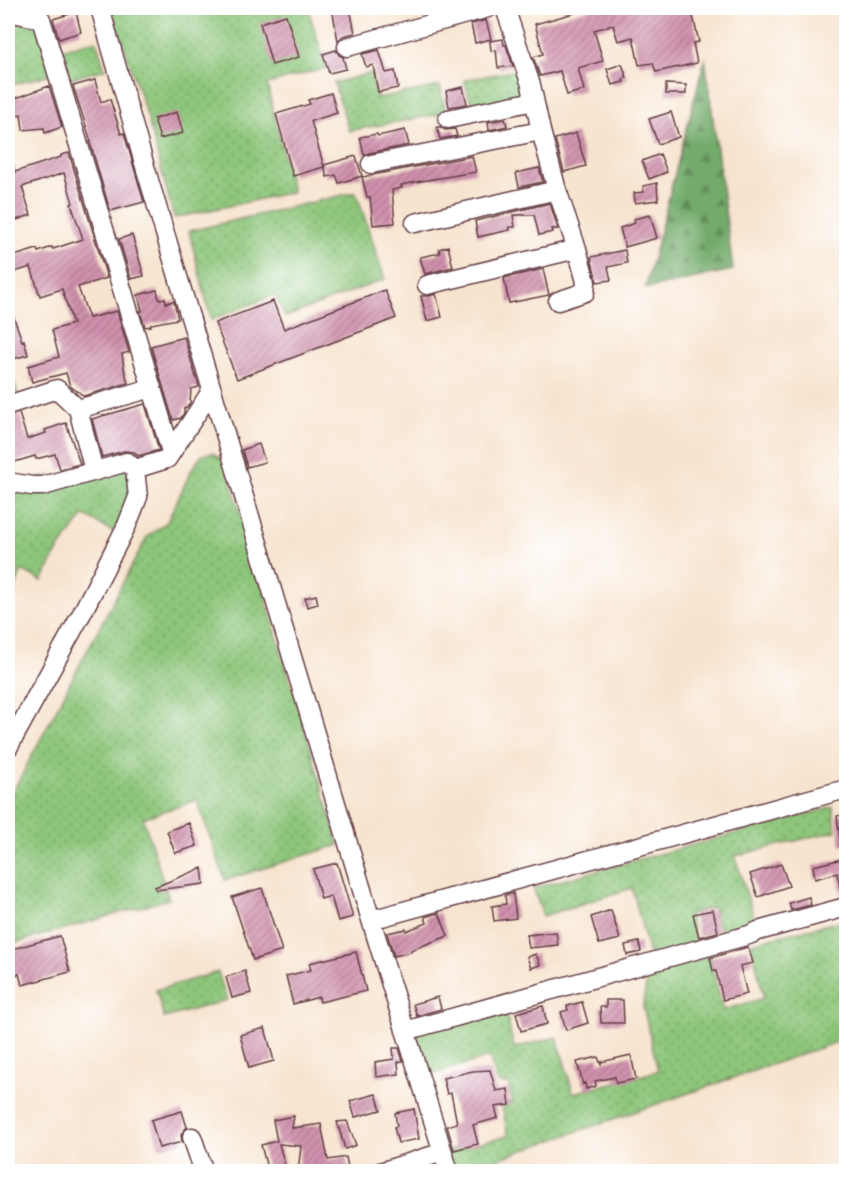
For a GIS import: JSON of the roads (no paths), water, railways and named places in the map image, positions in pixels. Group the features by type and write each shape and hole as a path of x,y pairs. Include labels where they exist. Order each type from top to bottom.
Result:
{"street":[{"path":"12,8 13,13 42,19 171,452"},
{"path":"100,8 146,170 449,1172"},
{"path":"346,47 488,8"},
{"path":"505,8 531,85 557,190 586,282 585,292 558,301"},
{"path":"448,119 534,100"},
{"path":"371,164 541,131"},
{"path":"415,223 557,190"},
{"path":"427,285 577,249"},
{"path":"8,405 57,388 78,409 94,471"},
{"path":"78,409 152,388"},
{"path":"135,469 167,459 212,390"},
{"path":"8,482 43,486 127,462 135,469 138,497 128,525 8,748"},
{"path":"371,920 846,789"},
{"path":"405,1031 846,908"},
{"path":"192,1137 204,1172"},
{"path":"380,1172 443,1152"}]}
